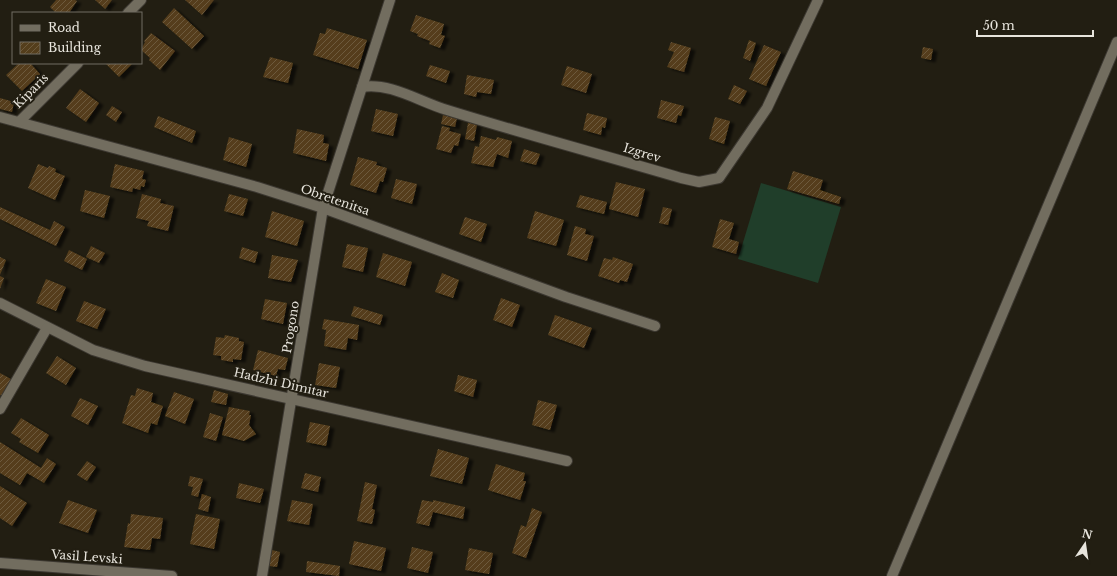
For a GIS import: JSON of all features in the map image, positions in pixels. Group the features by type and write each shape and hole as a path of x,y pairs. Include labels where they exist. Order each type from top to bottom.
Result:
{"street":[{"path":"129,12 141,0"},
{"name":"Progono","path":"262,576 324,208 390,0"},
{"name":"Izgrev","path":"362,87 374,85 446,110 699,182 719,178 767,108 818,0"},
{"path":"892,576 1117,42"},
{"name":"Kiparis","path":"20,121 77,64"},
{"name":"Obretenitsa","path":"0,117 20,121 256,187 324,208 566,297 655,326"},
{"name":"Hadzhi Dimitar","path":"0,303 93,350 145,366 567,461"},
{"path":"0,409 47,328"},
{"name":"Vasil Levski","path":"0,563 172,576"}],"green space":[{"path":"761,183 841,207 818,283 738,259"}],"building":[{"path":"56,0 77,1 70,12 55,12 50,7"},
{"path":"95,0 112,0 105,9"},
{"path":"185,0 214,0 202,15"},
{"path":"174,8 204,36 192,49 162,22"},
{"path":"416,15 444,24 441,35 445,36 440,48 429,44 430,41 417,36 418,34 410,31"},
{"path":"327,28 367,40 358,69 313,55 320,33 325,34"},
{"path":"151,33 175,51 160,70 142,51 144,41"},
{"path":"749,40 756,43 750,61 743,58"},
{"path":"671,42 691,48 684,72 667,67 674,52 668,50"},
{"path":"764,45 781,52 766,86 749,79"},
{"path":"923,47 933,49 931,60 921,58"},
{"path":"270,57 293,63 288,83 263,77"},
{"path":"18,64 31,64 40,74 22,91 6,75"},
{"path":"106,64 132,64 119,77"},
{"path":"430,65 450,71 446,83 426,76"},
{"path":"567,66 592,74 586,93 561,85"},
{"path":"467,75 494,80 491,94 477,92 476,97 464,94"},
{"path":"734,85 747,91 740,104 728,99"},
{"path":"80,89 99,103 86,122 66,108"},
{"path":"0,98 14,102 12,112 0,109"},
{"path":"661,100 684,106 681,116 678,115 676,123 657,118"},
{"path":"112,106 122,112 116,122 106,115"},
{"path":"376,109 398,114 393,136 371,131"},
{"path":"587,113 607,118 605,128 602,127 601,135 583,130"},
{"path":"443,115 457,118 455,127 441,124"},
{"path":"158,116 196,131 192,143 154,127"},
{"path":"715,117 730,121 724,144 709,139"},
{"path":"468,123 477,124 474,141 465,139"},
{"path":"442,126 450,128 449,131 461,134 458,146 454,145 451,153 436,149"},
{"path":"297,129 324,135 323,143 329,144 326,161 293,153"},
{"path":"481,136 496,140 497,137 512,141 508,158 497,154 493,167 471,163 475,146 479,147"},
{"path":"229,137 252,144 246,167 223,160"},
{"path":"524,149 540,154 536,165 520,161"},
{"path":"358,157 377,162 376,165 387,168 383,182 380,181 376,193 350,185"},
{"path":"38,164 56,169 55,172 65,176 55,200 28,188"},
{"path":"115,164 144,171 142,179 146,180 144,187 141,186 140,190 133,188 132,192 110,187"},
{"path":"793,171 823,180 820,190 841,197 839,204 787,189"},
{"path":"396,179 417,184 412,204 391,198"},
{"path":"616,182 645,189 638,217 609,209"},
{"path":"85,190 110,196 104,218 80,211"},
{"path":"142,194 161,199 160,203 174,206 168,231 147,226 149,221 136,218"},
{"path":"229,194 248,199 243,216 224,211"},
{"path":"580,195 607,202 604,214 576,207"},
{"path":"0,207 50,230 54,221 65,227 56,246 0,219"},
{"path":"663,207 672,209 668,225 659,223"},
{"path":"272,211 304,221 297,246 265,237"},
{"path":"535,211 564,220 556,246 527,238"},
{"path":"465,217 487,224 481,242 459,234"},
{"path":"720,219 734,223 729,239 739,242 736,254 712,247"},
{"path":"575,226 586,229 585,234 594,236 587,261 567,255"},
{"path":"347,244 368,248 363,272 342,267"},
{"path":"91,246 105,253 99,263 86,257"},
{"path":"242,247 258,252 255,263 239,258"},
{"path":"69,250 87,259 82,270 64,261"},
{"path":"383,253 412,262 405,286 376,277"},
{"path":"272,255 298,260 291,282 268,278"},
{"path":"0,257 6,260 0,275"},
{"path":"613,257 633,264 627,282 620,280 619,283 598,276 604,258 612,260"},
{"path":"442,273 459,280 453,298 435,292"},
{"path":"0,276 4,278 0,289"},
{"path":"46,279 66,287 56,311 36,303"},
{"path":"501,298 520,305 512,327 493,320"},
{"path":"265,299 287,303 283,324 261,319"},
{"path":"84,301 106,309 97,329 76,321"},
{"path":"354,306 383,315 380,325 351,316"},
{"path":"555,315 592,328 584,348 548,335"},
{"path":"324,319 359,325 357,340 348,338 346,350 324,346 326,330 322,329"},
{"path":"225,335 239,338 239,341 244,342 241,360 233,359 233,362 221,360 221,356 213,355 216,337 224,338"},
{"path":"258,350 288,358 285,370 278,369 276,376 253,370"},
{"path":"57,356 76,368 66,385 46,373"},
{"path":"319,363 340,367 336,388 315,385"},
{"path":"0,373 11,379 2,396 0,395"},
{"path":"458,375 477,380 473,397 454,391"},
{"path":"137,388 153,393 151,402 163,406 157,425 151,423 148,433 122,423 131,395 135,396"},
{"path":"214,390 228,394 226,405 211,402"},
{"path":"174,392 194,399 185,424 165,416"},
{"path":"80,398 98,406 88,425 71,416"},
{"path":"538,400 557,405 550,430 532,425"},
{"path":"229,407 250,411 249,415 251,415 249,425 256,434 244,441 222,435"},
{"path":"210,413 223,417 216,441 203,437"},
{"path":"21,418 49,435 38,453 19,442 21,439 11,433"},
{"path":"310,422 330,426 326,446 306,442"},
{"path":"0,442 41,468 47,458 56,464 44,483 27,473 20,485 0,473"},
{"path":"438,449 469,458 462,484 430,476"},
{"path":"87,461 96,467 87,481 77,475"},
{"path":"496,464 525,473 523,481 526,481 520,500 488,490"},
{"path":"305,473 321,477 318,492 301,488"},
{"path":"190,476 203,479 198,497 191,495 193,487 188,486"},
{"path":"365,482 377,485 372,509 375,510 372,524 357,521"},
{"path":"239,483 264,489 260,503 236,498"},
{"path":"0,486 27,503 12,526 0,518"},
{"path":"202,494 211,497 208,512 198,509"},
{"path":"68,500 97,510 88,533 59,523"},
{"path":"292,500 313,504 309,525 287,521"},
{"path":"422,500 433,502 433,500 465,507 463,519 433,512 429,526 416,523"},
{"path":"532,508 542,512 526,558 512,553 521,525 526,527"},
{"path":"131,514 163,518 160,539 152,538 150,550 124,547"},
{"path":"196,514 220,519 214,549 190,544"},
{"path":"354,541 386,548 381,571 349,564"},
{"path":"412,547 433,552 428,573 407,568"},
{"path":"469,548 493,553 489,574 465,570"},
{"path":"272,550 280,552 277,567 269,566"},
{"path":"307,561 340,566 339,576 306,572"}]}
